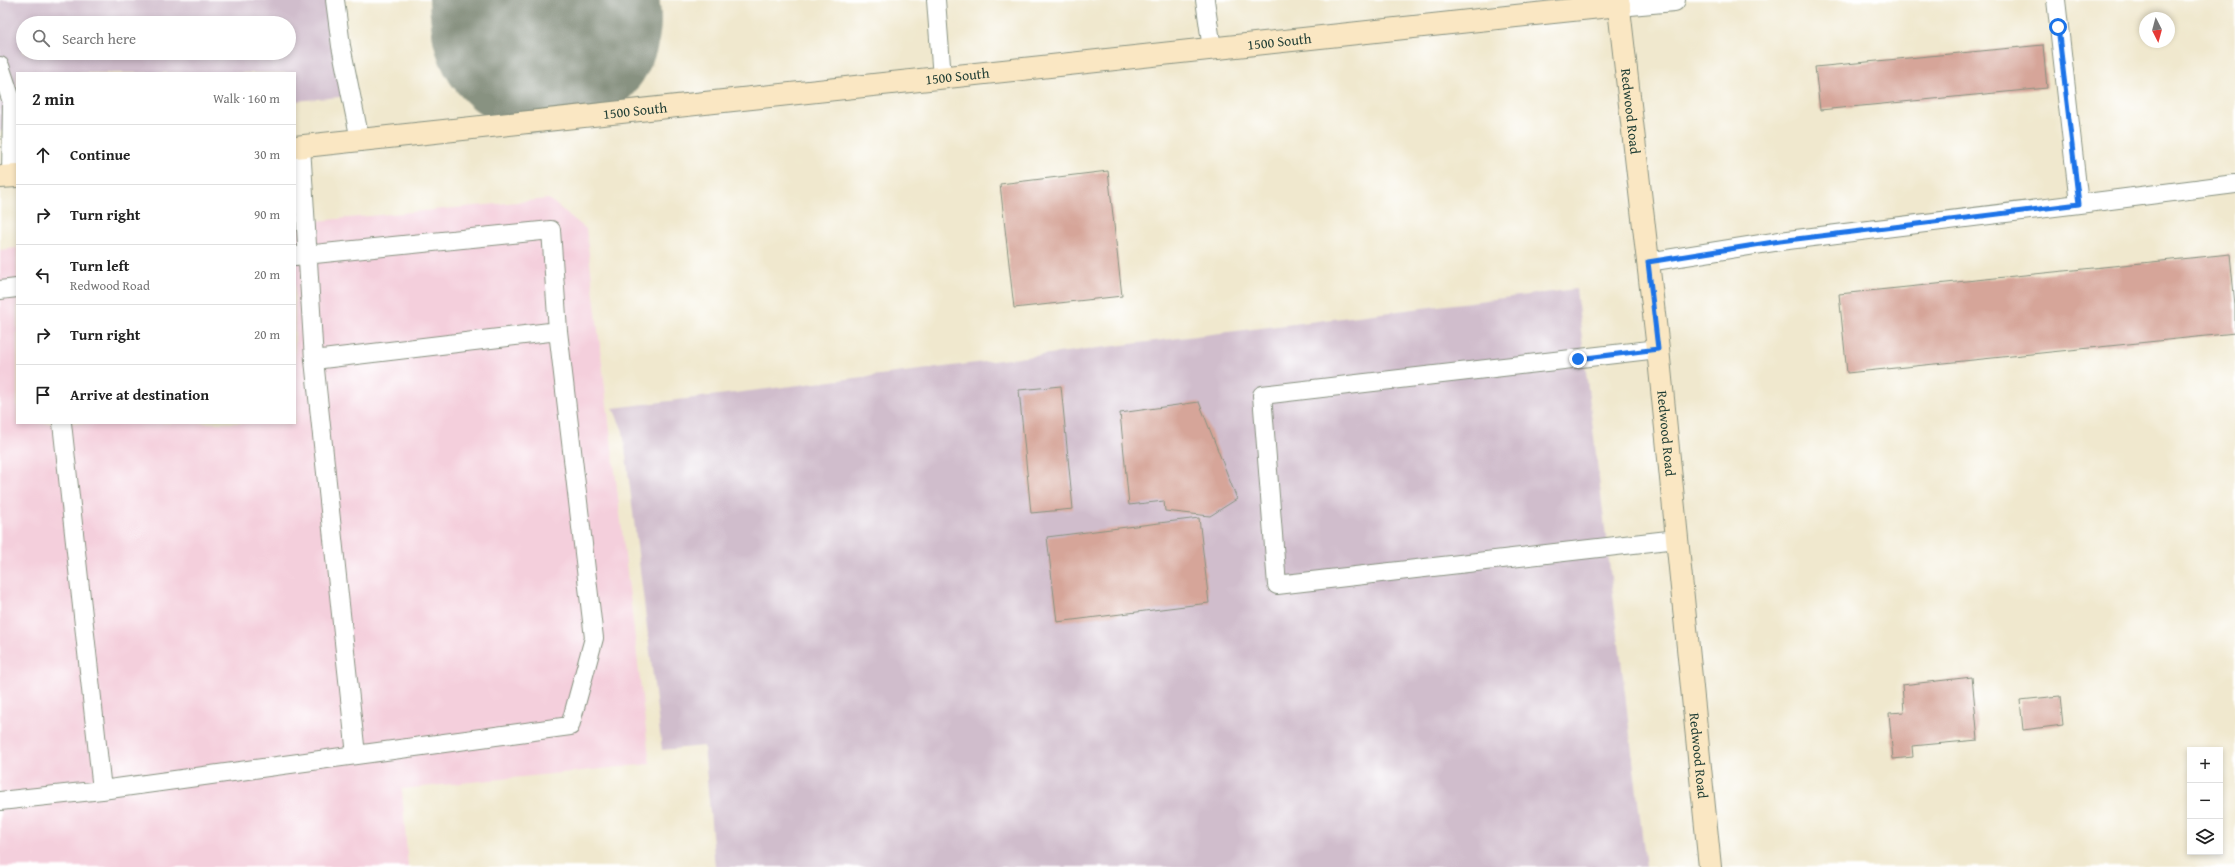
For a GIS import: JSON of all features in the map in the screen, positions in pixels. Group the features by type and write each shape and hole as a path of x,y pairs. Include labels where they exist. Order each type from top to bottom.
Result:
{"street":[{"path":"1619,2 1674,0"},
{"name":"1500 South","path":"298,147 1212,49 1619,2"},
{"name":"Redwood Road","path":"1619,2 1658,349 1710,867"}],"lane":[{"path":"335,0 341,46 360,140"},
{"path":"936,0 942,78"},
{"path":"1205,0 1212,49"},
{"path":"2056,0 2079,204"},
{"path":"0,66 12,102 9,176"},
{"path":"298,147 301,255 314,360 356,755"},
{"path":"1648,262 1780,241 2235,184"},
{"path":"0,801 102,790 570,726 594,638 558,331 551,230 301,255"},
{"path":"0,290 16,288"},
{"path":"314,360 558,331"},
{"path":"1658,349 1262,395 1277,585 1677,539"},
{"path":"62,424 102,790"}],"shaded area":[{"path":"0,0 342,0 351,96 296,101 296,72 16,72 16,129 0,131"},
{"path":"549,199 586,229 650,764 402,789 408,867 0,867 0,250 16,248 16,424 296,424 296,223"},
{"path":"1576,289 1646,867 715,867 704,746 662,750 623,431 613,408"}],"building":[{"path":"2043,45 2047,88 1820,110 1815,67"},
{"path":"1108,171 1122,296 1014,308 1000,184"},
{"path":"2230,254 2235,305 2235,333 1847,373 1839,294"},
{"path":"1061,386 1073,509 1031,513 1019,390"},
{"path":"1199,402 1237,499 1210,516 1165,511 1164,501 1129,505 1120,413"},
{"path":"1199,518 1209,603 1057,622 1047,537"},
{"path":"1972,677 1978,740 1912,746 1913,757 1893,759 1889,713 1904,712 1902,685"},
{"path":"2060,696 2063,725 2023,730 2020,700"}],"runway":[{"path":"544,0 546,19"}],"route":[{"path":"1578,359 1658,349 1648,262 1780,241 2079,204 2058,27"}]}
